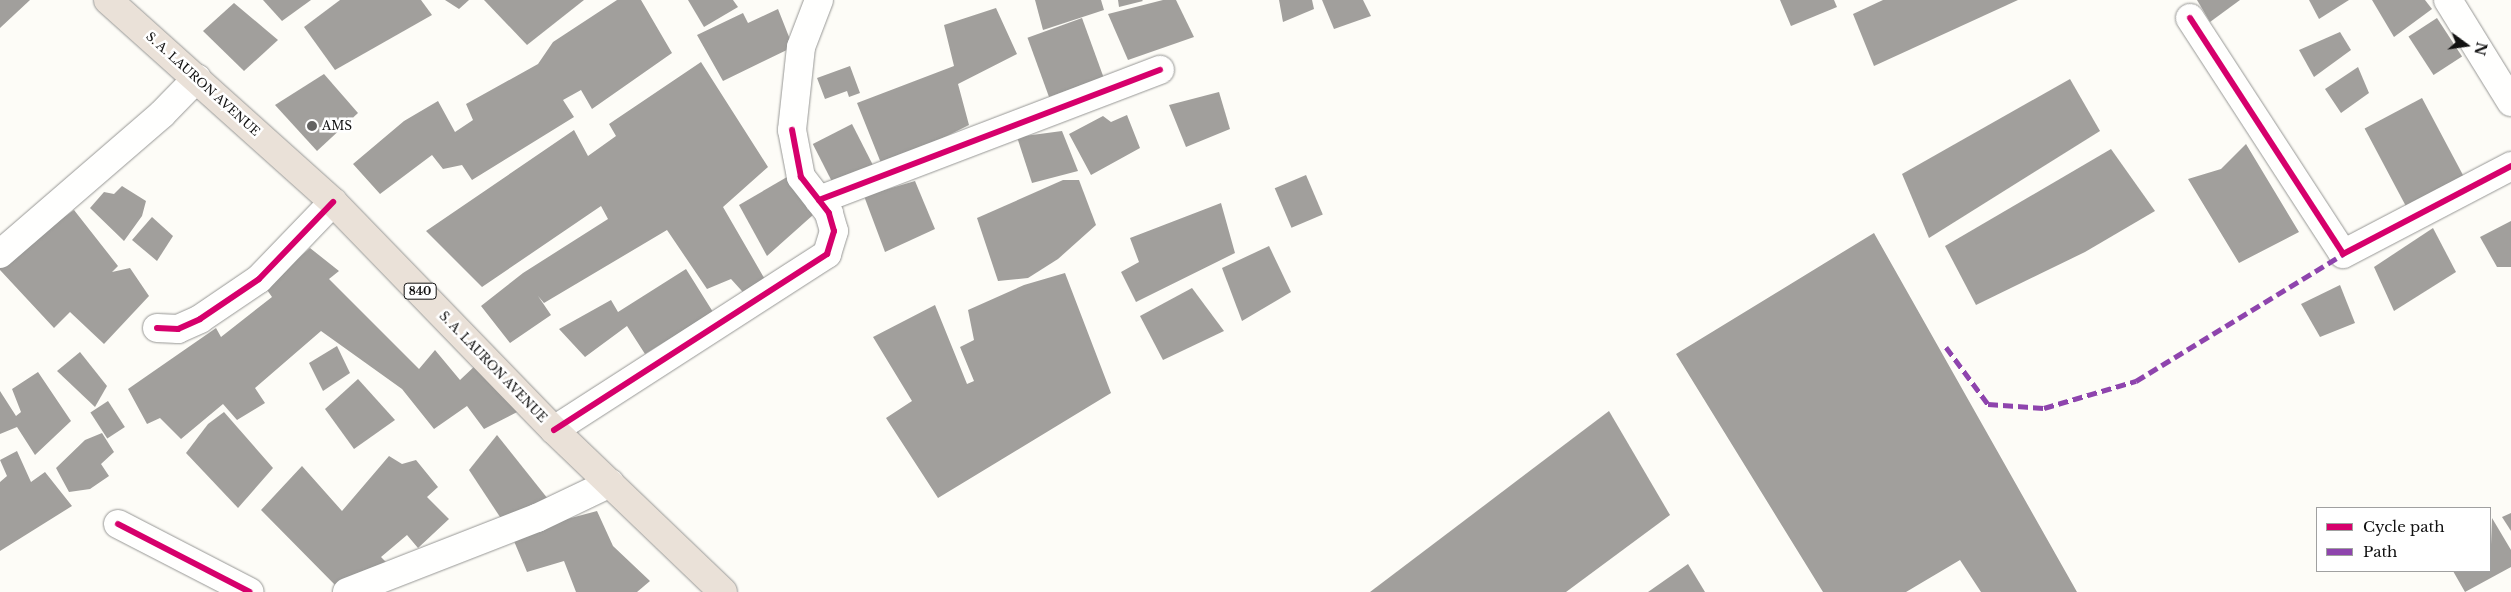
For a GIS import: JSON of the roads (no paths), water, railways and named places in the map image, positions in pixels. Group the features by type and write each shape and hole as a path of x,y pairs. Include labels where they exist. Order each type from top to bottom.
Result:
{"highway":[{"name":"S. A. LAURON AVENUE","path":"108,0 333,202 554,430 723,592"}],"street":[{"path":"554,430 827,254 834,230 829,213 801,176 792,130 801,47 819,0"},
{"path":"2448,0 2511,102"},
{"path":"2190,18 2343,254 2511,166"},
{"path":"819,200 1160,70"},
{"path":"0,254 162,114 197,78"},
{"path":"157,328 178,329 200,319 259,279 333,202"},
{"path":"346,592 537,518 610,483"},
{"path":"118,524 250,592"}],"place":[{"name":"AMS","path":"312,126"}]}
